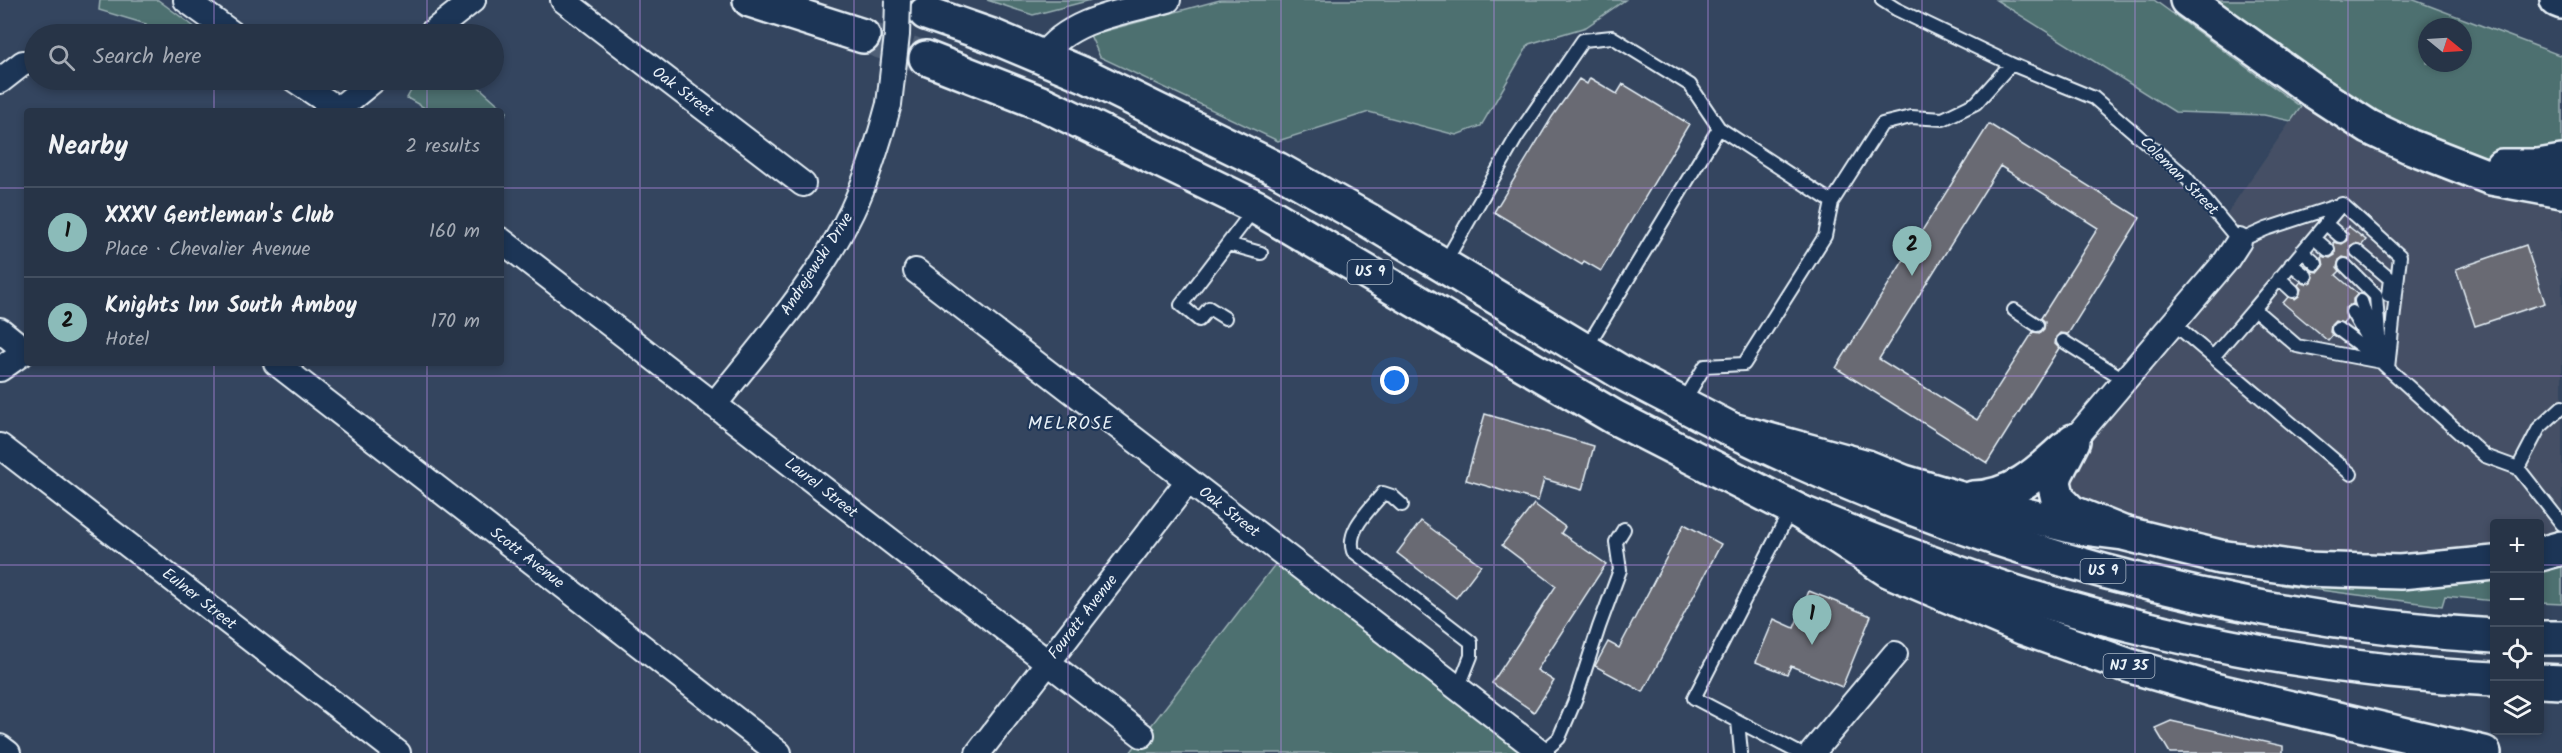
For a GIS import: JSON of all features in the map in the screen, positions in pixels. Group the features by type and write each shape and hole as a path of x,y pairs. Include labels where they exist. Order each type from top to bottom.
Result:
{"highway":[{"path":"750,0 863,36"},
{"path":"2187,0 2351,116 2387,136 2491,178 2562,191"},
{"path":"2557,0 2562,2"},
{"name":"US 9","path":"912,6 1042,57 1158,109 1277,169 1682,405 1828,475 1925,515 1989,538 2110,573 2270,609 2385,626 2490,636"},
{"name":"US 9","path":"926,58 1046,105 1256,207 1614,417 1796,510 1897,552 1984,582 2131,625 2302,659 2374,669 2490,679"},
{"path":"2430,154 2506,167 2538,166 2562,162"},
{"path":"1732,430 1867,467 1904,482 1961,499 2075,527 2123,533"},
{"path":"1961,499 1993,496 2015,488 2037,473 2073,441"},
{"path":"2073,441 2056,474 2054,482 2058,498 2071,512 2123,533 2199,553 2258,564 2304,569 2400,572 2490,563"},
{"name":"NJ 35","path":"1796,510 1888,570 2024,628 2092,654 2214,690 2484,753"},
{"path":"2544,553 2562,548"},
{"path":"2544,638 2562,639"},
{"path":"2544,681 2562,682"}],"street":[{"path":"186,0 219,24"},
{"path":"443,24 473,0"},
{"name":"Oak Street","path":"563,0 803,184"},
{"path":"1042,57 1057,39 1077,27 1168,0"},
{"name":"Andrejewski Drive","path":"714,405 791,307 840,233 869,171 889,104 897,35 912,6"},
{"path":"0,81 23,63"},
{"path":"309,90 335,108"},
{"path":"340,108 362,90"},
{"path":"2073,441 2226,261 2239,241"},
{"name":"Laurel Street","path":"504,242 1142,735"},
{"name":"Oak Street","path":"916,271 1542,753"},
{"path":"0,330 24,348"},
{"path":"0,369 24,351"},
{"name":"Scott Avenue","path":"280,366 779,753"},
{"name":"Eulner Street","path":"0,446 398,753"},
{"name":"Fouratt Avenue","path":"978,753 1188,481"},
{"path":"1812,753 1895,654"},
{"path":"0,747 8,753"}],"lane":[{"name":"Coleman Street","path":"1882,0 1896,9 2011,64 2094,98 2185,176 2239,241"},
{"path":"1443,265 1516,138 1583,40 1612,37 1690,85 1719,128 1832,202"},
{"path":"1682,405 1705,366 1744,364 1825,236 1832,202 1882,124 1911,117 1943,119 1976,103 2011,64"},
{"path":"1585,350 1719,128"},
{"path":"2239,241 2266,228 2342,204"},
{"path":"2213,357 2342,204"},
{"path":"2342,204 2400,256 2385,365"},
{"path":"1225,318 1209,308 1199,320 1181,305 1256,207"},
{"path":"2326,224 2340,236"},
{"path":"2314,238 2328,250"},
{"path":"1228,244 1261,253"},
{"path":"2302,251 2316,264"},
{"path":"2357,251 2390,279 2385,365"},
{"path":"2292,264 2306,276"},
{"path":"2345,265 2376,296 2385,365"},
{"path":"2279,278 2293,291"},
{"path":"2361,301 2385,365"},
{"path":"2254,309 2297,346 2385,365"},
{"path":"2014,310 2037,325"},
{"path":"2352,312 2385,365"},
{"path":"2173,323 2351,474"},
{"path":"2338,329 2385,365 2485,456 2518,468 2562,524"},
{"path":"2063,341 2125,380"},
{"path":"2518,468 2539,428 2562,407"},
{"path":"1402,505 1392,496 1383,493 1352,533 1353,551 1471,642 1471,656 1458,688"},
{"path":"1796,510 1694,698 1799,753"},
{"path":"1542,753 1559,738 1576,698 1620,570 1616,542 1624,529"},
{"path":"1738,721 1741,753"}],"shaded area":[{"path":"2312,90 2562,191 2562,548 2544,553 2544,519 2490,519 2490,563 2400,572 2080,517 2056,474 2234,250 2223,219"}],"green space":[{"path":"100,0 158,0 190,24 146,24 99,10"},
{"path":"987,0 1091,0 1033,15"},
{"path":"1220,0 1625,0 1586,27 1529,44 1481,126 1456,135 1369,112 1278,141 1100,57 1090,35"},
{"path":"1996,0 2154,0 2301,107 2291,121 2264,115 2175,112"},
{"path":"2209,0 2414,0 2462,18 2418,18 2418,72 2472,72 2472,22 2562,56 2562,152 2511,158 2482,156 2459,151 2386,121"},
{"path":"411,90 482,90 502,108 425,108 407,98"},
{"path":"1283,554 1542,753 1130,753"},
{"path":"2562,563 2562,604 2544,603 2544,567"},
{"path":"2490,575 2490,601 2445,596 2442,606 2282,585 2283,579"}],"building":[{"path":"1590,78 1617,94 1623,84 1689,124 1601,271 1584,261 1582,265 1494,212 1552,117 1579,79 1587,84"},
{"path":"1989,124 2140,218 2068,334 2060,333 2056,337 2055,344 2059,348 1987,463 1836,368","holes":["2000,166 2098,228 2041,318 2045,322 2044,329 2040,333 2033,332 1977,420 1879,359"]},
{"path":"2348,226 2366,240 2362,245 2355,243 2350,246 2350,259 2343,257 2339,260 2337,267 2340,271 2336,275 2358,294 2353,299 2353,304 2345,308 2346,319 2343,323 2335,321 2331,325 2330,332 2333,335 2328,341 2283,303 2288,297 2295,299 2299,296 2301,289 2298,285 2301,282 2305,284 2312,282 2314,277 2312,271 2319,272 2324,266 2322,256 2330,258 2335,255 2334,242 2342,244 2347,241 2348,234 2345,230"},
{"path":"2526,245 2545,303 2475,326 2456,269"},
{"path":"1485,414 1594,446 1582,490 1544,479 1538,501 1466,480"},
{"path":"1534,504 1565,527 1561,533 1606,564 1537,670 1554,681 1534,712 1492,683 1556,586 1502,545"},
{"path":"1421,521 1481,565 1456,598 1397,553"},
{"path":"1684,524 1721,544 1643,692 1595,666 1608,642 1619,648"},
{"path":"1809,591 1871,616 1842,687 1791,666 1787,674 1756,662 1774,619 1794,628"},
{"path":"2171,721 2283,746 2283,753 2170,753 2155,728"}],"tunnel":[{"path":"863,36 926,58"}],"place":[{"name":"Knights Inn South Amboy","path":"1912,276"},
{"name":"XXXV Gentleman's Club","path":"1812,645"}],"district":[{"name":"MELROSE","path":"1071,424"}]}
